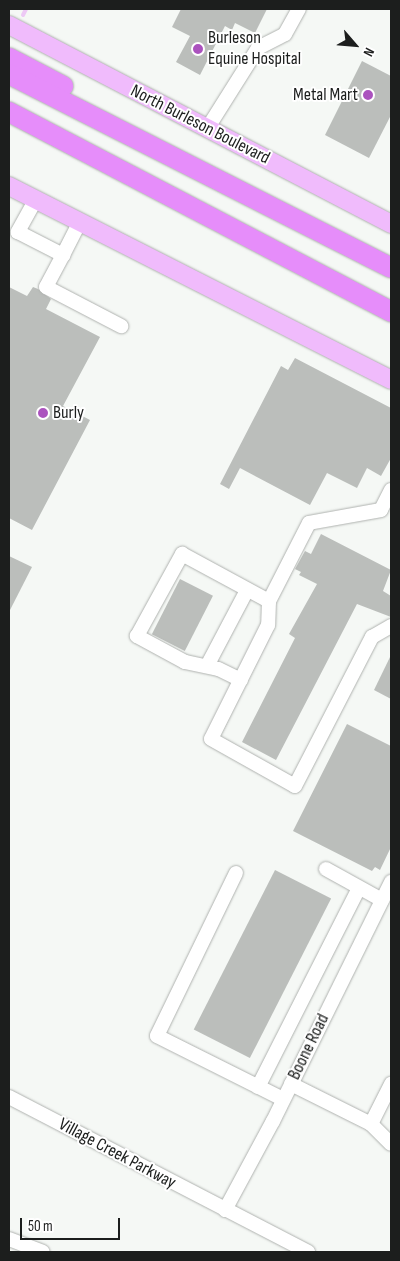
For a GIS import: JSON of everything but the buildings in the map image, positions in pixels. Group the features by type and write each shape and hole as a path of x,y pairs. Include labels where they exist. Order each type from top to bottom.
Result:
{"highway":[{"path":"9,58 109,110 119,128"},
{"path":"9,74 119,128 391,268"},
{"path":"9,112 391,312"},
{"path":"9,126 103,161"}],"main road":[{"name":"North Burleson Boulevard","path":"9,25 391,224"},
{"path":"9,186 391,380"}],"street":[{"path":"207,129 258,48 285,34 299,9"},
{"path":"36,199 18,232 63,255"},
{"path":"80,222 46,287 121,326"},
{"path":"391,490 386,513 309,523 269,601 268,625 211,739 295,786 372,637 391,626"},
{"path":"241,680 207,666 185,662 137,636 182,554 269,601"},
{"path":"207,666 247,590"},
{"path":"326,869 382,900"},
{"path":"236,873 157,1036 283,1099"},
{"name":"Boone Road","path":"225,1210 291,1084 391,882"},
{"path":"258,1086 358,888"},
{"path":"291,1084 370,1124 391,1144"},
{"path":"370,1124 391,1084"},
{"name":"Village Creek Parkway","path":"9,1097 308,1252"},
{"path":"9,1239 43,1252"}],"waterway":[{"path":"23,15 26,9"}],"place":[{"name":"Burleson Equine Hospital","path":"198,49"},
{"name":"Metal Mart","path":"368,95"},
{"name":"Burly","path":"43,413"}]}
